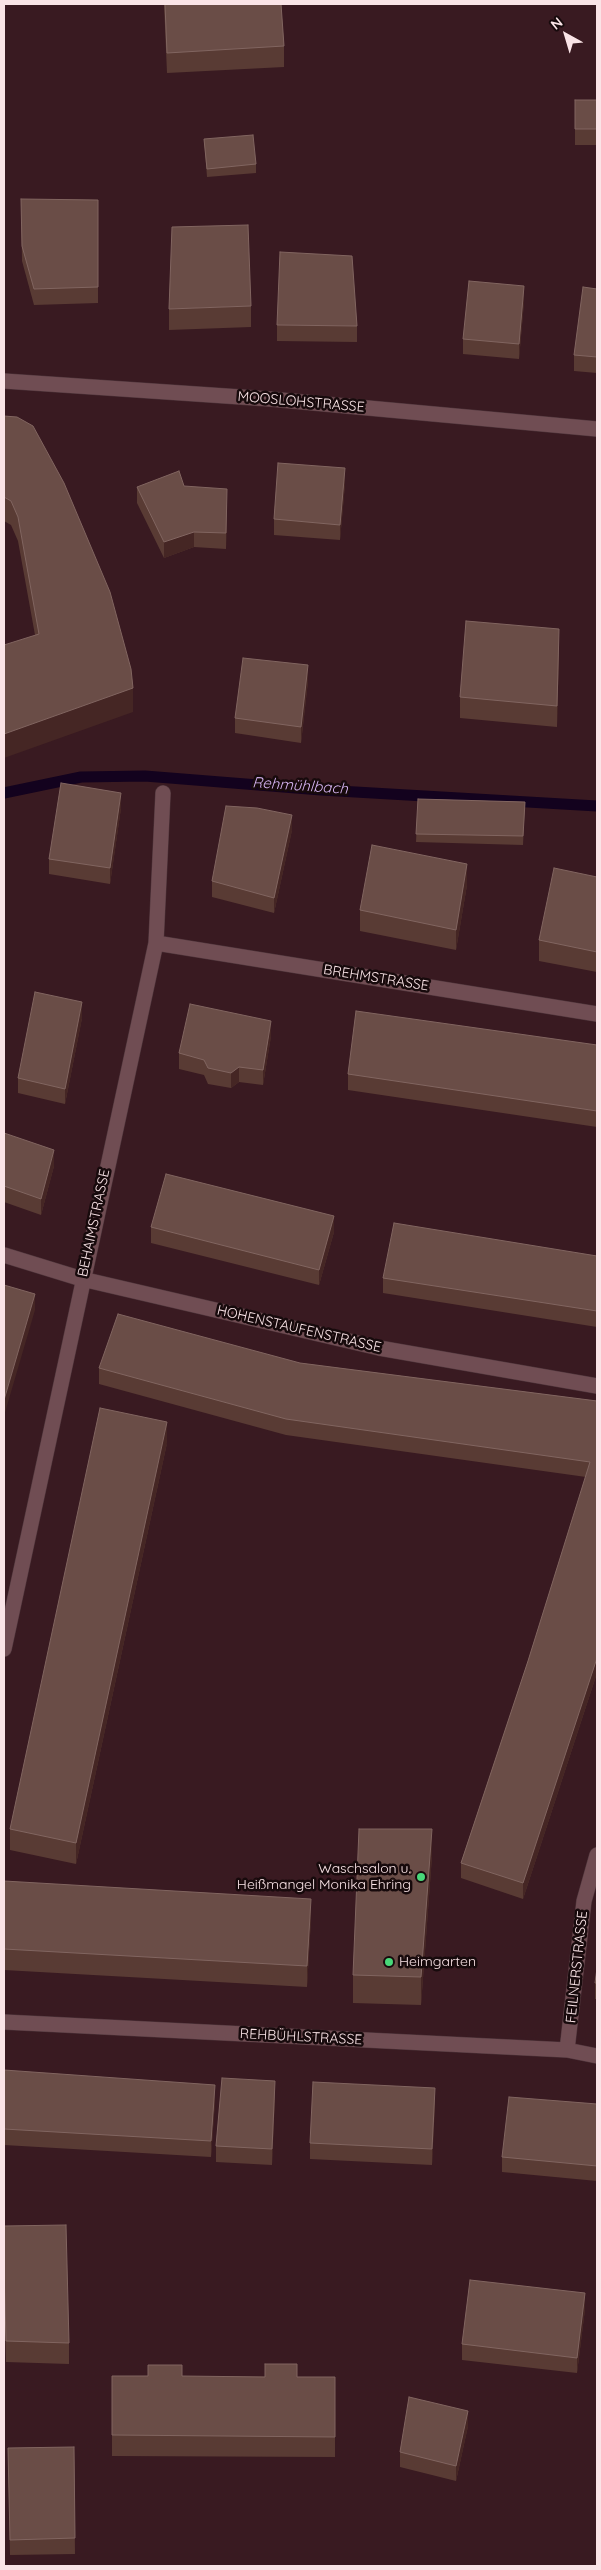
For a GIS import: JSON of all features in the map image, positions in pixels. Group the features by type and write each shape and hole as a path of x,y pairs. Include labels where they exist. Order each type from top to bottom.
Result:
{"street":[{"name":"MOOSLOHSTRASSE","path":"4,380 270,399 597,429"},
{"name":"BEHAIMSTRASSE","path":"4,1649 82,1279 156,943 163,793"},
{"name":"BREHMSTRASSE","path":"156,943 597,1014"},
{"name":"HOHENSTAUFENSTRASSE","path":"4,1254 82,1279 379,1348 597,1386"},
{"name":"FEILNERSTRASSE","path":"567,2050 584,1901 597,1855"},
{"name":"REHBÜHLSTRASSE","path":"4,2022 567,2050 597,2056"}],"building":[{"path":"165,4 281,4 284,46 167,53"},
{"path":"575,100 597,100 597,129 575,129"},
{"path":"253,135 256,164 207,169 204,139"},
{"path":"21,199 98,200 98,287 34,289 22,246"},
{"path":"248,225 251,306 169,309 172,227"},
{"path":"280,252 352,256 357,326 277,325"},
{"path":"469,281 524,286 519,344 463,339"},
{"path":"583,287 597,289 597,357 574,355"},
{"path":"4,416 17,417 33,426 64,483 110,592 131,669 133,688 4,734 4,645 39,634 18,517 11,501 4,497"},
{"path":"278,463 345,468 340,525 274,519"},
{"path":"179,471 184,486 227,489 226,533 194,532 164,542 137,487"},
{"path":"466,621 559,629 557,706 460,697"},
{"path":"243,658 308,665 301,727 235,718"},
{"path":"61,783 121,793 110,868 49,859"},
{"path":"418,799 525,802 523,836 416,834"},
{"path":"226,806 257,808 292,815 274,898 212,881"},
{"path":"372,845 467,864 456,930 360,910"},
{"path":"554,868 597,877 597,952 539,940"},
{"path":"35,992 82,1002 65,1089 18,1078"},
{"path":"190,1004 271,1021 263,1070 239,1067 231,1073 208,1068 204,1060 179,1053"},
{"path":"356,1011 597,1045 597,1111 348,1074"},
{"path":"4,1133 54,1150 41,1199 4,1186"},
{"path":"166,1174 334,1216 319,1270 151,1227"},
{"path":"394,1223 597,1256 597,1311 383,1278"},
{"path":"4,1285 35,1294 4,1400"},
{"path":"118,1314 300,1363 597,1401 597,1658 523,1883 461,1863 528,1661 590,1462 286,1419 99,1368"},
{"path":"100,1408 167,1422 76,1843 10,1829"},
{"name":"Heimgarten","path":"359,1829 432,1829 421,1977 353,1975"},
{"path":"4,1881 311,1899 307,1966 4,1949"},
{"path":"4,2070 215,2085 211,2141 4,2129"},
{"path":"222,2078 275,2081 272,2149 216,2146"},
{"path":"313,2082 435,2088 432,2149 310,2143"},
{"path":"509,2097 597,2104 597,2166 502,2157"},
{"path":"66,2225 69,2343 6,2341 4,2226"},
{"path":"470,2280 585,2293 577,2358 462,2344"},
{"path":"265,2364 297,2364 297,2377 335,2377 335,2437 112,2435 112,2376 148,2376 148,2365 182,2365 182,2376 265,2377"},
{"path":"409,2397 468,2411 456,2466 400,2452"},
{"path":"74,2447 75,2538 10,2540 8,2448"}],"waterway":[{"name":"Rehmühlbach","path":"4,793 81,777 145,776 321,790 597,806"}],"place":[{"name":"Waschsalon u. Heißmangel Monika Ehring","path":"421,1877"},
{"name":"Heimgarten","path":"389,1962"}]}
